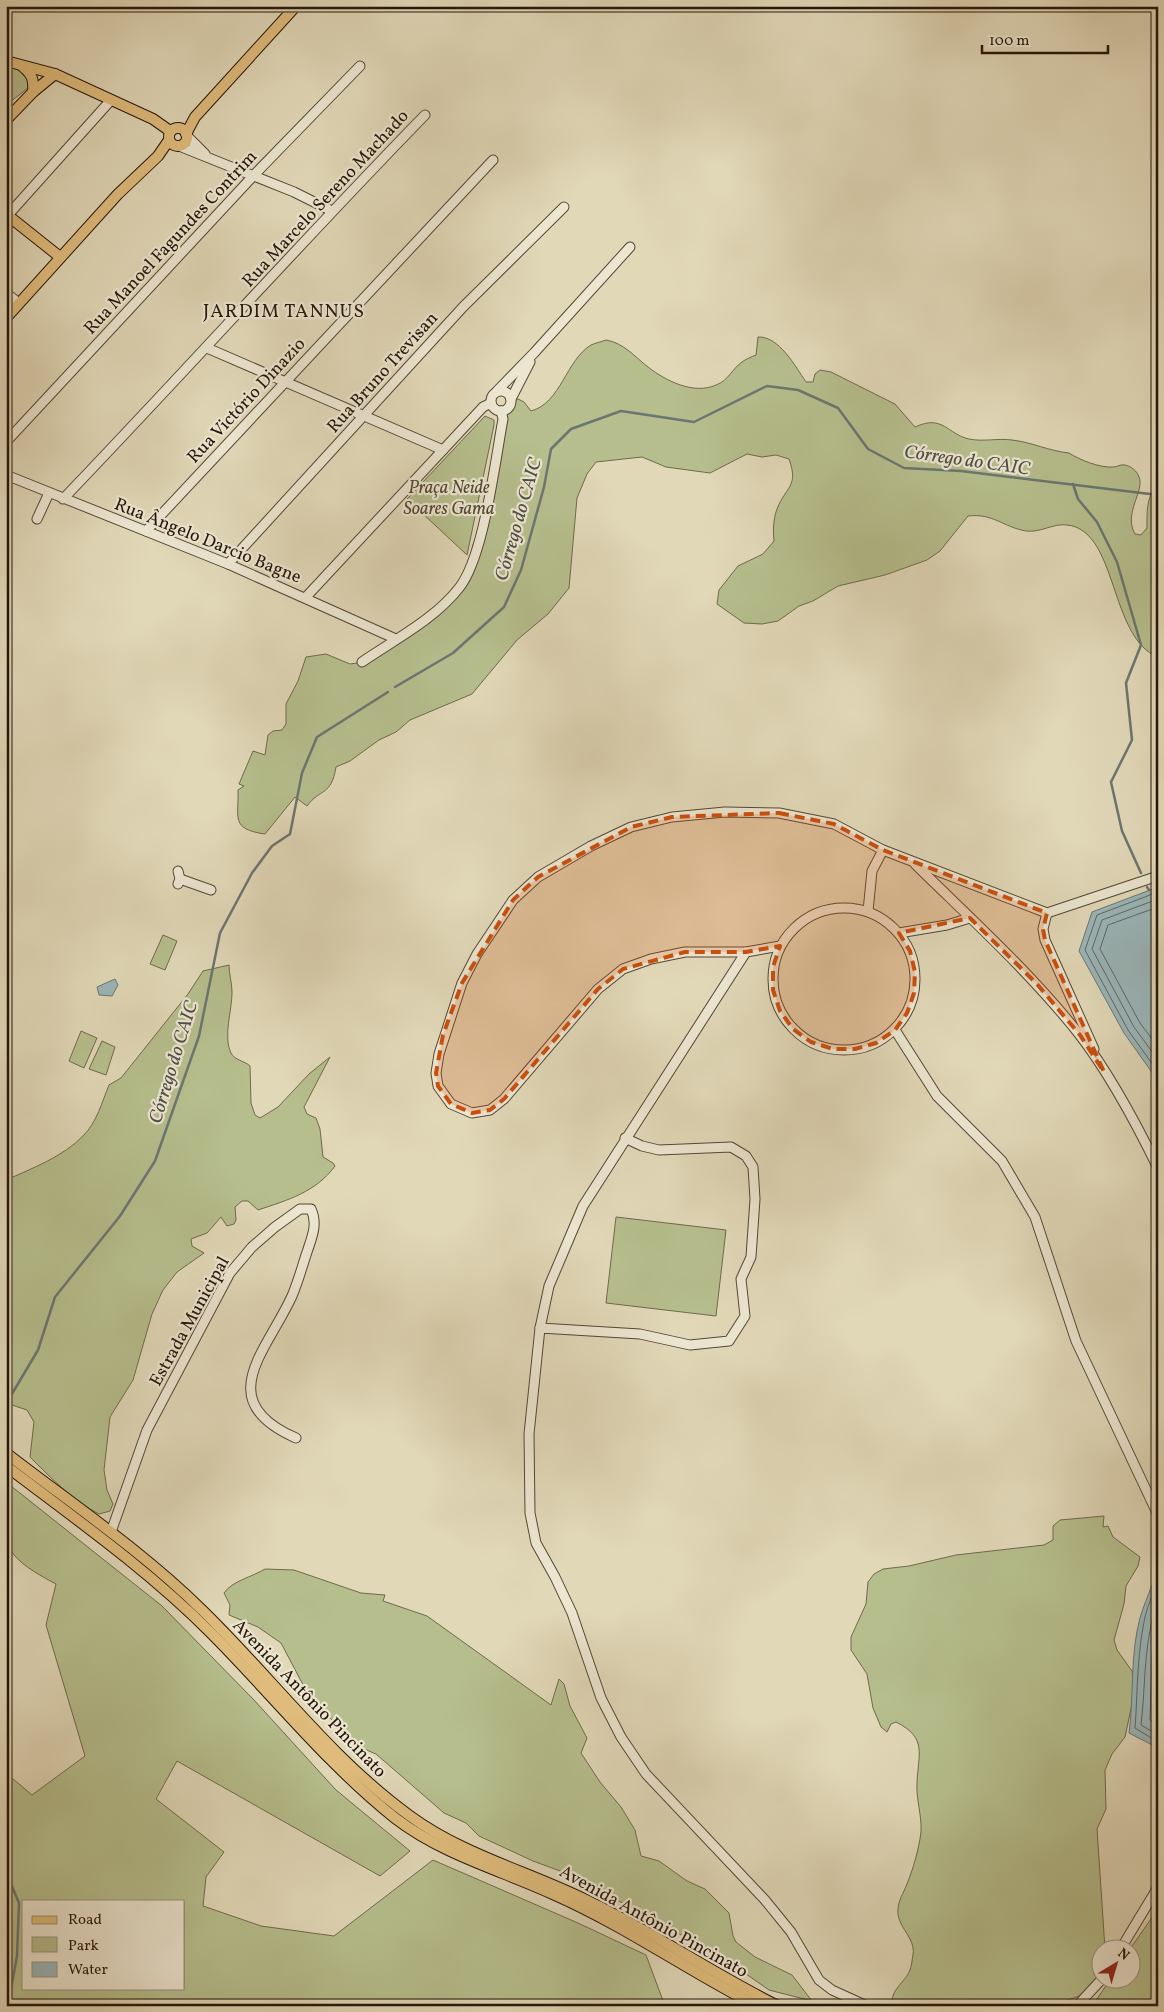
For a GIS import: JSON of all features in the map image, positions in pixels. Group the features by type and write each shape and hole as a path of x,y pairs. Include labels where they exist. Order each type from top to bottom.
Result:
{"main road":[{"path":"6,318 60,257 178,137 296,6"},
{"path":"6,61 54,74 153,119 178,137"},
{"path":"19,63 30,73 34,81 33,92"},
{"path":"6,120 33,92 54,74"},
{"path":"7,214 60,257"},
{"name":"Avenida Antônio Pincinato","path":"6,1453 111,1532 200,1608 328,1745 371,1786 412,1818 454,1844 545,1880 592,1902 778,2006"},
{"name":"Avenida Antônio Pincinato","path":"6,1466 160,1585 211,1633 325,1756 397,1819 434,1844 556,1895 617,1926 757,2006"}],"street":[{"name":"Rua Manoel Fagundes Contrim","path":"6,442 254,175 360,66"},
{"path":"7,214 111,100"},
{"name":"Rua Marcelo Sereno Machado","path":"63,499 208,348 332,211 425,115"},
{"path":"178,137 207,156 254,175 332,211"},
{"name":"Rua Victório Dinazio","path":"146,531 493,160"},
{"name":"Rua Bruno Trevisan","path":"228,564 463,307 564,207"},
{"path":"534,353 511,398 510,406 501,411 494,409 491,403 492,396 534,353 630,247"},
{"path":"6,293 19,303"},
{"path":"208,348 443,450"},
{"path":"497,391 507,392 511,398"},
{"path":"306,597 483,407 491,403"},
{"path":"362,662 441,607 459,588 470,572 490,492 503,419 501,411"},
{"name":"Rua Ângelo Darcio Bagne","path":"6,475 48,494 228,564 306,597 396,639"},
{"path":"37,519 48,494"},
{"path":"780,946 746,952 685,952 651,959 623,969 598,989 504,1099 490,1110 472,1113 450,1104 438,1086 436,1074 444,1035 462,982 477,954 513,900 538,877 591,846 631,827 672,817 725,812 779,813 834,824 883,850 1047,913 1158,876"},
{"path":"868,911 872,871 883,850"},
{"path":"911,860 1037,984 1080,1035 1129,1113 1158,1168"},
{"path":"179,878 211,890"},
{"path":"848,907 868,911 885,920 899,933 910,951 915,979 914,993 907,1013 894,1030 876,1043 855,1049 833,1049 812,1042 799,1034 780,1011 773,990 773,967 780,946 797,925 808,916 827,909 848,907"},
{"path":"1047,913 1042,929 1104,1072"},
{"path":"899,933 947,925 970,918"},
{"path":"746,952 583,1206 550,1286 540,1328 529,1434 530,1513 536,1543 556,1577 572,1613 601,1698 620,1736 646,1774 765,1900 791,1932 819,1980 832,1990 867,2006"},
{"path":"894,1030 937,1096 1002,1160 1035,1217 1076,1341 1158,1515"},
{"path":"540,1328 640,1334 690,1345 730,1341 745,1316 742,1279 751,1257 755,1199 754,1172 746,1156 731,1147 659,1150 642,1146 625,1138"},
{"name":"Estrada Municipal","path":"111,1532 147,1430 230,1273 252,1247 300,1208 311,1209 315,1218 314,1232 292,1295 254,1365 250,1394 257,1410 274,1428 296,1438"},
{"path":"1126,1940 1158,1887"},
{"path":"1077,2006 1092,1990"}],"highlighted area":[{"path":"779,813 834,824 883,850 1047,913 1043,929 1045,940 1104,1072 1080,1035 1037,984 970,918 899,933 910,951 915,972 914,993 907,1013 895,1030 876,1043 855,1049 833,1049 811,1042 793,1029 780,1011 773,990 773,967 780,946 746,952 685,952 623,969 598,989 504,1099 490,1110 472,1113 451,1104 438,1086 436,1073 443,1035 462,983 513,900 538,877 631,827 672,817"}],"green space":[{"path":"6,65 23,70 29,82 28,88 10,102 6,86"},
{"path":"758,337 773,341 780,347 792,360 806,382 813,382 815,374 820,370 831,372 895,404 915,427 932,423 939,424 969,439 1019,441 1069,453 1096,465 1129,466 1137,473 1140,483 1131,518 1135,534 1141,535 1147,528 1149,499 1158,484 1158,657 1142,646 1130,629 1105,564 1096,545 1084,531 1067,525 1057,525 1037,531 1026,531 991,518 977,516 968,516 940,551 927,560 885,575 838,586 813,601 799,606 778,621 762,624 744,623 717,604 719,590 738,566 763,554 774,541 776,513 792,481 793,475 789,459 776,455 762,457 747,454 710,473 666,467 642,457 596,462 587,474 577,498 569,588 548,614 517,640 472,694 410,720 396,732 379,740 350,761 336,767 334,777 328,788 307,806 295,797 265,834 246,829 241,825 238,815 238,790 244,786 239,784 253,751 265,755 268,735 273,731 282,730 286,724 286,704 298,681 306,657 326,654 350,664 364,662 403,640 468,574 473,545 495,489 503,416 510,402 518,399 524,402 531,411 541,406 557,391 582,352 591,345 606,340 624,347 655,372 680,385 708,388 720,383 742,362 756,355"},
{"name":"Praça Neide Soares Gama","path":"485,416 494,420 494,425 467,555 407,499"},
{"path":"163,935 177,941 165,970 150,964"},
{"path":"229,965 232,999 228,1031 229,1046 231,1053 235,1057 250,1066 251,1103 255,1115 260,1118 278,1107 309,1074 330,1057 304,1107 307,1114 316,1118 320,1129 323,1157 335,1166 310,1189 280,1203 258,1210 248,1201 242,1201 235,1207 236,1220 234,1224 227,1226 221,1217 207,1233 191,1239 192,1246 204,1253 177,1272 163,1290 152,1314 133,1380 110,1417 104,1470 107,1490 113,1504 110,1511 99,1514 71,1496 30,1457 34,1422 27,1410 6,1403 6,1180 57,1156 83,1136 96,1118 109,1085 121,1078 188,994 203,971"},
{"path":"81,1031 97,1038 84,1068 69,1061"},
{"path":"102,1041 115,1047 106,1075 89,1069"},
{"path":"616,1217 726,1230 716,1316 606,1303"},
{"path":"6,1482 162,1606 254,1700 336,1790 410,1851 380,1876 177,1761 156,1799 224,1852 206,1877 203,1906 261,1926 334,1936 433,1860 578,1923 646,1955 665,2006 6,2006 6,1773 32,1795 85,1756 46,1625 56,1584 23,1564 10,1549 6,1509"},
{"path":"1104,1516 1103,1527 1108,1526 1113,1537 1140,1557 1138,1566 1126,1586 1124,1604 1114,1640 1117,1650 1132,1671 1134,1681 1133,1699 1125,1737 1112,1754 1105,1770 1106,1809 1097,1829 1104,1940 1092,1940 1092,1990 1077,1997 1048,2006 892,2006 893,1995 908,1975 913,1955 912,1943 898,1915 898,1906 914,1865 921,1832 917,1789 919,1748 913,1734 896,1722 891,1724 887,1732 881,1727 873,1708 867,1674 851,1650 851,1637 866,1604 868,1582 874,1574 883,1569 909,1566 956,1555 1044,1545 1053,1540 1053,1526 1060,1520"},
{"path":"265,1569 294,1570 361,1593 385,1595 383,1601 427,1616 551,1705 559,1679 564,1684 570,1706 587,1738 581,1753 600,1782 621,1807 635,1830 641,1856 659,1861 687,1881 705,1889 729,1913 733,1936 736,1942 755,1957 792,1975 812,2001 769,1990 739,1969 642,1912 595,1890 571,1875 533,1861 479,1836 466,1823 444,1813 376,1754 362,1748 348,1736 310,1698 281,1643 258,1627 229,1615 230,1605 224,1593 237,1582"},
{"path":"1158,1909 1158,2006 1092,2006 1103,1990 1142,1990 1142,1940 1136,1940"}],"water":[{"path":"1158,887 1158,1081 1124,1033 1079,951 1092,912"},
{"path":"115,979 118,985 112,996 99,995 97,987"},
{"path":"1158,1582 1158,1748 1129,1733 1133,1660 1137,1632 1141,1614 1152,1585"}],"waterway":[{"name":"Córrego do CAIC","path":"395,687 453,653 504,607 521,570 544,487 551,449 571,429 621,411 694,422 767,386 798,390 838,408 868,449 904,468 961,471 1158,495"},
{"path":"1073,484 1078,499 1097,522 1117,562 1141,645 1126,683 1132,740 1111,782 1122,831 1141,873"},
{"name":"Córrego do CAIC","path":"6,1404 38,1350 55,1297 120,1216 155,1161 199,1036 220,933 252,873 272,846 290,834 302,773 317,737 388,692"},
{"path":"6,1872 19,1903 17,1956 8,2006"}],"district":[{"name":"JARDIM TANNUS","path":"284,310"}]}
